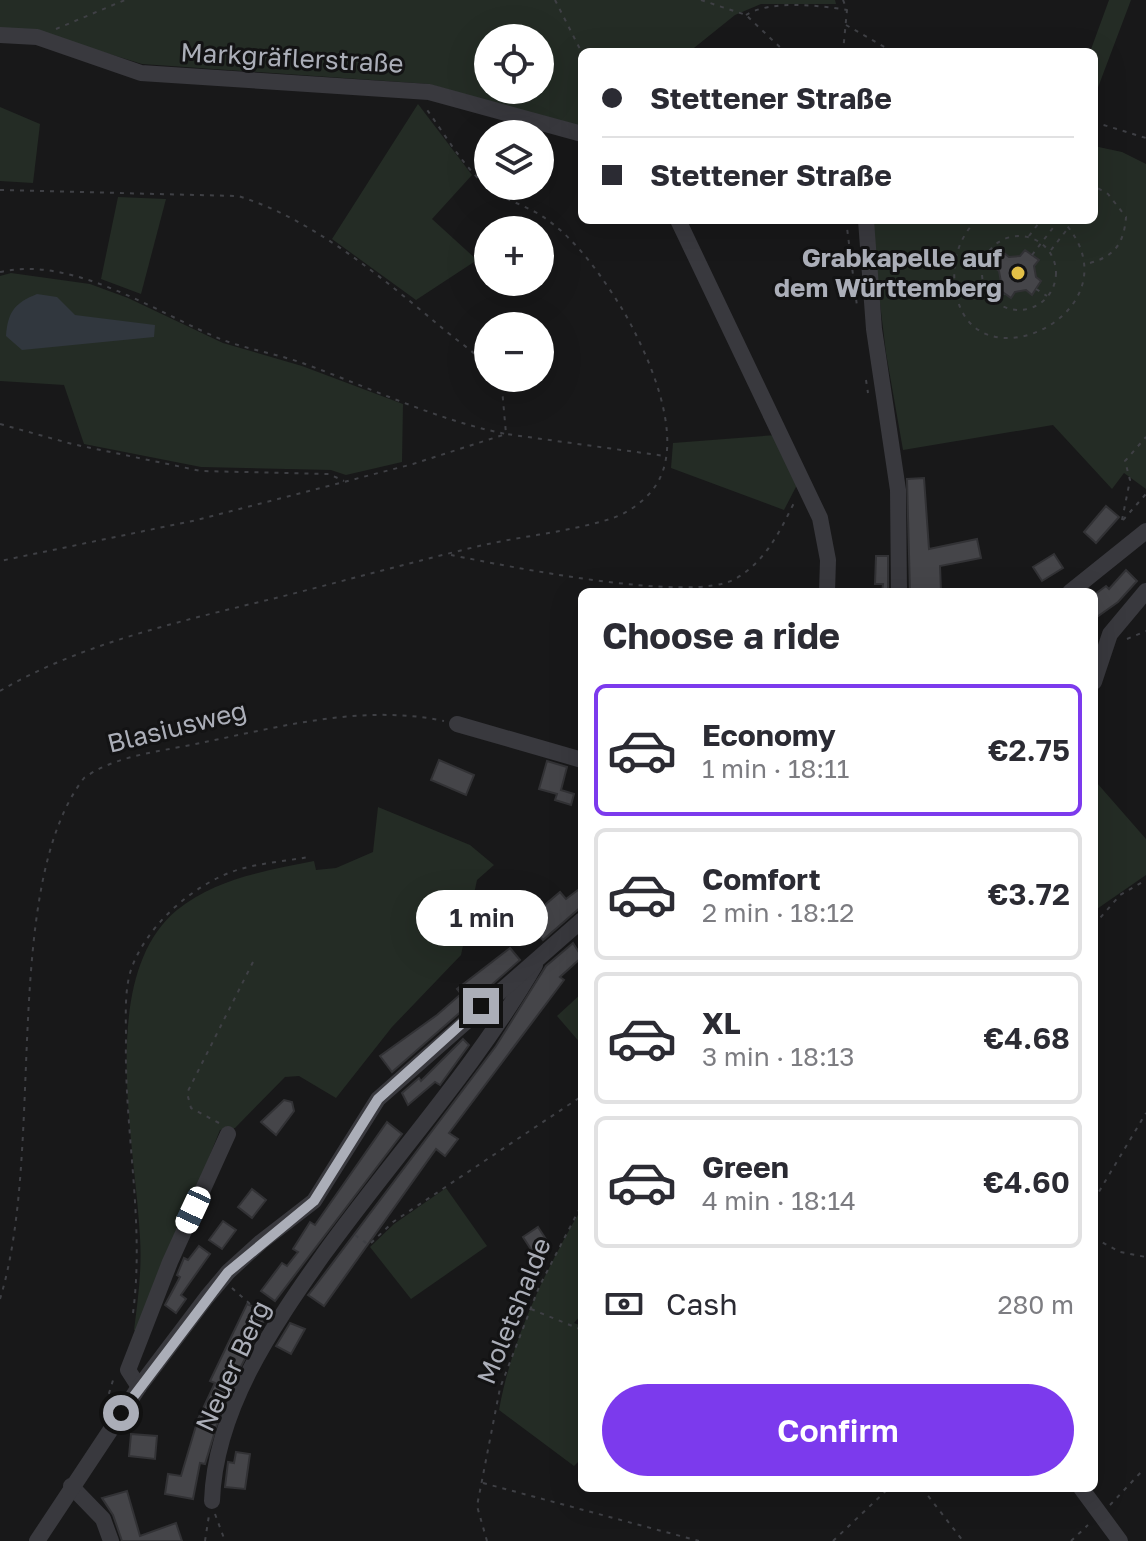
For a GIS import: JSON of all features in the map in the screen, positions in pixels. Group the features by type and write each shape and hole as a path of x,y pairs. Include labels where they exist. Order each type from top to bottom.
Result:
{"street":[{"name":"Markgräflerstraße","path":"0,35 37,37 62,49 141,73 414,89 474,102 578,133"},
{"path":"680,224 820,518 828,560 827,588"},
{"path":"866,224 874,329 898,490 899,588"},
{"path":"1078,588 1146,531"},
{"path":"1098,670 1110,634 1146,591"},
{"path":"457,724 578,759"},
{"path":"37,1541 139,1387 222,1279 261,1242 314,1201 378,1099 578,923"},
{"name":"Neuer Berg","path":"212,1501 213,1471 234,1408 280,1314 523,986 541,955"},
{"path":"139,1387 128,1370 170,1262 228,1134"},
{"path":"71,1486 103,1519 111,1541"},
{"path":"1084,1492 1120,1541"}],"path":[{"path":"37,37 125,0"},
{"path":"555,0 579,48"},
{"path":"701,0 746,15 781,48"},
{"path":"843,0 847,10 843,48"},
{"path":"746,15 760,6 804,4 847,10"},
{"path":"846,25 886,48"},
{"path":"0,691 70,660 141,634 450,555 610,519 634,507 653,490 666,457 666,422 659,390 624,313 598,274 562,233 539,214 499,195 482,182 414,89"},
{"path":"1098,123 1146,138"},
{"path":"1088,263 1110,257 1121,243 1126,217 1108,194 1098,188"},
{"path":"0,190 238,196 267,205 312,231 405,297 474,355"},
{"path":"973,224 966,232 954,262 955,293 969,320 995,335 1026,338 1055,328 1067,318 1084,292 1088,263 1086,249 1065,224"},
{"path":"1029,237 1038,224"},
{"path":"1032,255 1057,224"},
{"path":"1050,251 1069,227"},
{"path":"1010,236 1029,237 1041,243 1050,251 1056,274 1048,297 1023,310 997,304 986,292 981,276 987,252 1010,236"},
{"path":"987,252 998,261"},
{"path":"0,272 36,272 91,281 130,294 224,340 303,363 474,428 666,457"},
{"path":"1036,289 1048,297"},
{"path":"997,304 1004,294"},
{"path":"502,392 506,434"},
{"path":"0,424 72,444 201,471 329,474 346,482"},
{"path":"0,561 182,523 346,482 506,434"},
{"path":"1146,437 1125,461 1130,480 1122,520 1146,494"},
{"path":"450,555 656,586 710,587 733,580 758,563 778,535 805,483"},
{"name":"Blasiusweg","path":"69,793 84,778 121,760 304,722 383,714 422,716 457,724"},
{"path":"132,1317 137,1241 125,1083 132,967 149,935 174,907 204,887 236,871 309,857"},
{"path":"1098,920 1120,895 1146,880"},
{"path":"228,1134 225,1126 191,1108 187,1093 253,962"},
{"path":"369,1245 393,1222 578,1099"},
{"path":"1098,1193 1146,1113"},
{"name":"Moletshalde","path":"487,1541 477,1506 500,1388 530,1309 578,1212"},
{"path":"0,1299 7,1276 9,1213"},
{"path":"1098,1240 1120,1252 1146,1257"},
{"path":"222,1279 250,1304 262,1302 280,1314"},
{"path":"530,1309 578,1328"},
{"path":"101,1418 116,1373"},
{"path":"1071,1541 1144,1469"},
{"path":"482,1483 699,1541"},
{"path":"833,1541 885,1492"},
{"path":"925,1492 963,1541"},
{"path":"205,1541 212,1501"},
{"path":"212,1501 221,1538 225,1541"}],"shaded area":[{"path":"0,0 835,0 836,4 761,4 735,15 694,48 578,48 578,129 496,104 554,104 554,24 474,24 474,98 429,84 142,64 67,41 0,29"},
{"path":"1109,0 1131,0 1098,87 1098,48 1091,48"},
{"path":"418,104 472,175 432,219 474,257 474,262 416,300 332,239"},
{"path":"0,107 40,124 33,183 0,181"},
{"path":"1098,147 1122,152 1146,164 1146,489 1124,473 1112,489 1053,425 903,450 886,353 870,224 1098,224"},
{"path":"118,197 166,199 141,294 101,279"},
{"path":"11,273 90,284 128,298 223,343 302,366 403,404 402,462 346,475 331,470 201,467 84,444 64,385 0,381 0,276"},
{"path":"37,294 57,297 75,315 155,325 154,337 22,350 6,336 9,320 18,305"},
{"path":"776,435 798,483 784,510 671,468 673,443"},
{"path":"1098,784 1146,839 1146,875 1098,908"},
{"path":"378,807 470,845 494,865 477,880 461,955 392,1027 336,1098 299,1076 285,1077 235,1128 220,1130 139,1332 134,1330 140,1250 129,1111 129,1019 136,976 152,940 177,910 225,883 314,861 316,870 336,868 373,852"},
{"path":"578,997 578,1040 557,1016"},
{"path":"446,1188 487,1246 411,1299 370,1247 394,1224"},
{"path":"578,1215 578,1318 574,1323 578,1324 578,1462 574,1466 499,1410 521,1332"}],"building":[{"name":"Grabkapelle auf dem Württemberg","path":"1025,250 1039,260 1034,266 1036,277 1041,281 1032,295 1026,290 1015,292 1011,298 997,288 1001,282 999,271 994,267 1004,253 1009,257 1020,256"},
{"path":"924,478 929,549 977,539 981,558 940,566 941,588 910,588 907,479"},
{"path":"1106,506 1119,517 1096,543 1084,532"},
{"path":"1054,554 1063,568 1042,581 1033,567"},
{"path":"876,556 888,556 888,588 875,584"},
{"path":"1126,570 1137,581 1118,602 1098,616 1098,592 1106,586 1109,589"},
{"path":"439,760 474,775 466,795 431,780"},
{"path":"547,761 567,767 561,790 574,794 571,805 555,800 557,794 539,789"},
{"path":"578,890 578,909 543,940 522,915 536,904 540,909 560,892 566,899"},
{"path":"494,896 515,905 509,919 488,911"},
{"path":"573,943 578,951 578,961 560,977 564,980 449,1133 458,1139 445,1156 436,1149 324,1306 308,1295 496,1046 546,966"},
{"path":"510,948 520,960 392,1072 380,1056 437,1015 461,994 457,989"},
{"path":"463,1039 469,1045 440,1085 435,1082 408,1105 402,1093 419,1078 421,1081"},
{"path":"284,1100 292,1102 294,1111 276,1135 261,1122"},
{"path":"387,1122 402,1134 275,1301 261,1291 282,1263 287,1266 298,1252 293,1249 310,1222 315,1225"},
{"path":"252,1189 266,1200 252,1218 238,1207"},
{"path":"223,1221 236,1230 222,1249 209,1240"},
{"path":"538,1227 551,1247 536,1257 523,1237"},
{"path":"199,1246 210,1254 181,1295 186,1299 176,1313 165,1305 180,1277 177,1275 184,1258 188,1260"},
{"path":"247,1304 268,1313 225,1398 205,1464 200,1463 193,1499 165,1494 168,1474 181,1476 198,1419 215,1383 210,1381"},
{"path":"290,1323 305,1329 291,1354 276,1346"},
{"path":"131,1434 157,1436 155,1459 129,1456"},
{"path":"236,1452 250,1454 245,1489 225,1487 228,1462 234,1463"},
{"path":"127,1491 140,1536 176,1523 182,1541 122,1541 113,1515 102,1498"}],"place":[{"name":"Grabkapelle auf dem Württemberg","path":"1018,273"}],"route":[{"path":"121,1413 228,1272 314,1201 378,1099 481,1006"}]}
